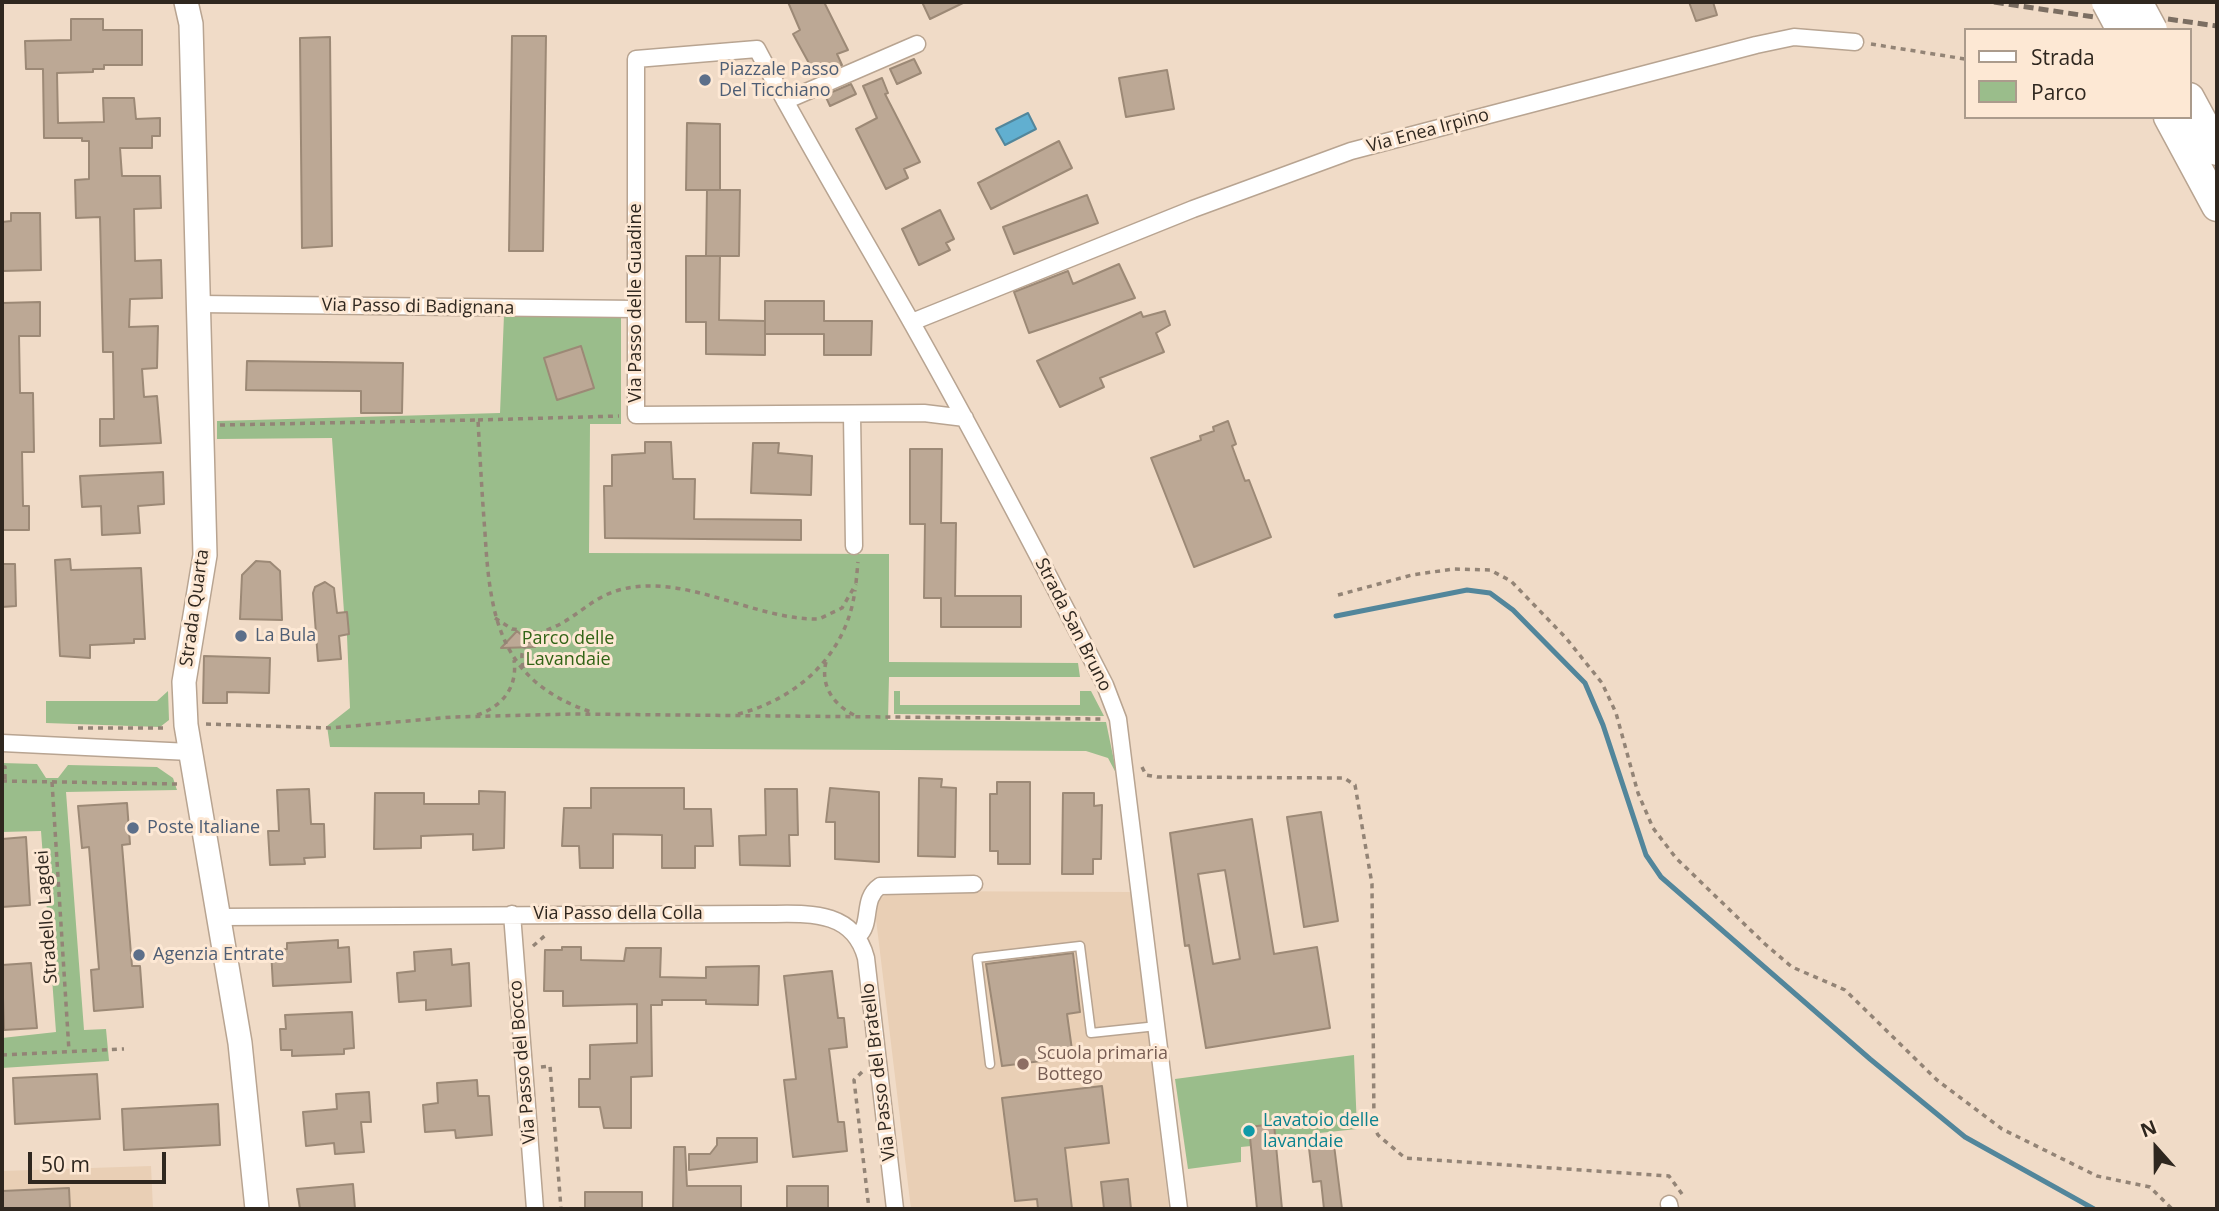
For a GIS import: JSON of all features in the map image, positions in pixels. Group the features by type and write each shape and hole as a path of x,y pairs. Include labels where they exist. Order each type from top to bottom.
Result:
{"highway":[{"path":"2107,2 2121,28"},
{"path":"2137,2 2151,28"},
{"path":"2191,102 2217,150"},
{"path":"2170,119 2217,206"}],"street":[{"name":"Strada Quarta","path":"186,2 191,23 205,555 184,682 186,725 243,1066 257,1209"},
{"name":"Via Enea Irpino","path":"912,322 1193,209 1351,152 1755,45 1794,37 1855,42"},
{"path":"785,102 917,44"},
{"name":"Strada San Bruno","path":"757,49 965,418 1105,685 1118,719 1179,1209"},
{"name":"Via Passo delle Guadine","path":"757,49 636,59 636,415 924,413 965,418"},
{"name":"Via Passo di Badignana","path":"199,304 636,309"},
{"path":"852,415 855,546"},
{"path":"2,743 190,752"},
{"path":"858,936 865,926 869,898 880,887 974,884"},
{"name":"Via Passo della Colla","path":"220,917 512,914 815,916 839,922 858,936"},
{"name":"Via Passo del Bocco","path":"512,914 535,1209"},
{"name":"Via Passo del Bratello","path":"858,936 868,970 895,1209"}],"lane":[{"path":"990,1064 977,958 1080,946 1091,1033 1157,1026"}],"path":[{"path":"1855,42 1964,59"},
{"path":"201,426 636,415"},
{"path":"472,717 496,706 507,694 514,672 511,654 493,613 487,578 478,420"},
{"path":"729,715 756,709 786,695 813,674 828,657 847,622 856,584 858,549 855,546"},
{"path":"1338,595 1412,575 1461,569 1490,570 1511,581 1566,638 1602,683 1616,713 1638,793 1653,828 1676,858 1765,944 1792,967 1845,990 1937,1080 2001,1129 2097,1176 2150,1187 2172,1209"},
{"path":"527,673 522,658 524,647 531,638 599,597 636,586 668,587 818,619 842,608 856,584"},
{"path":"493,613 497,620 512,629 530,632 545,630"},
{"path":"511,654 527,673 571,704 604,714"},
{"path":"828,657 824,673 830,695 846,711 863,717"},
{"path":"68,727 162,730 186,725 330,728 472,717 604,714 1118,719"},
{"path":"1140,757 1143,771 1152,776 1343,778 1355,785 1372,884 1374,1127 1378,1135 1405,1158 1670,1176 1680,1188 1674,1204"},
{"path":"2,767 5,767 3,781 178,783 196,788"},
{"name":"Stradello Lagdei","path":"52,782 69,1051"},
{"path":"530,951 540,937 557,930"},
{"path":"2,1055 124,1049"},
{"path":"537,1067 550,1066 561,1209"},
{"path":"865,1068 854,1080 869,1209"}],"shaded area":[{"name":"Scuola primaria Bottego","path":"894,891 1131,892 1169,1209 911,1209 876,919 878,899"},
{"path":"151,1166 153,1209 2,1209 2,1171"}],"green space":[{"name":"Parco delle Lavandaie","path":"621,314 621,424 590,424 589,553 889,554 889,662 1078,663 1080,677 889,677 888,720 1106,722 1117,775 1108,758 1086,751 330,747 327,726 350,708 346,612 332,438 217,439 217,421 500,413 504,315"},
{"path":"168,691 169,720 160,727 46,723 46,701 157,701"},
{"path":"894,691 900,691 900,705 1080,705 1080,691 1091,691 1104,716 894,714"},
{"path":"2,763 37,764 46,778 58,778 68,765 157,767 173,778 177,790 66,792 84,1030 106,1029 109,1061 2,1068 2,1038 56,1032 41,831 2,832"},
{"path":"1354,1055 1357,1129 1282,1137 1282,1143 1241,1147 1241,1162 1188,1169 1175,1079"}],"water":[{"path":"1028,113 1036,129 1005,145 996,129"}],"building":[{"path":"788,2 824,2 848,50 837,54 842,65 816,76 793,34 800,30"},
{"path":"922,2 965,2 930,19"},
{"path":"1689,2 1713,2 1717,15 1696,21"},
{"path":"71,19 103,19 103,30 142,30 142,65 104,65 104,69 93,69 93,72 57,73 58,123 104,122 103,98 134,98 136,119 160,118 160,136 152,136 152,148 120,148 122,176 160,176 161,208 134,209 135,261 161,260 162,298 130,299 129,327 158,326 157,368 142,369 144,397 157,396 161,443 100,446 100,419 114,419 113,352 103,352 100,217 76,218 75,180 89,179 89,141 82,141 82,138 44,138 43,69 26,69 25,41 71,40"},
{"path":"512,36 546,36 543,251 509,251"},
{"path":"330,37 332,246 302,248 300,38"},
{"path":"914,59 921,73 897,84 890,69"},
{"path":"1167,70 1174,109 1126,117 1119,78"},
{"path":"882,78 888,93 885,94 920,162 904,169 908,178 886,189 856,129 877,118 863,86"},
{"path":"851,84 856,94 830,106 825,95"},
{"path":"687,123 720,124 720,190 686,190"},
{"path":"1059,141 1072,168 991,209 978,183"},
{"path":"707,190 740,190 739,256 706,256"},
{"path":"1087,195 1098,223 1014,254 1003,227"},
{"path":"940,210 954,239 946,243 950,250 919,265 902,229"},
{"path":"11,213 40,213 41,270 2,271 2,222 11,221"},
{"path":"686,256 720,256 719,320 765,321 765,355 706,354 706,322 686,322"},
{"path":"1119,264 1135,298 1029,333 1014,292 1068,271 1073,284"},
{"path":"765,301 824,301 824,321 872,321 871,355 824,355 824,334 765,334"},
{"path":"40,302 40,336 19,336 20,393 33,393 34,452 22,452 23,506 29,506 29,530 2,530 2,303"},
{"path":"1165,311 1170,325 1156,333 1164,352 1100,378 1104,387 1060,407 1037,361 1141,312 1143,317"},
{"path":"581,346 594,388 557,400 544,358"},
{"path":"247,361 403,363 402,413 361,413 361,391 246,390"},
{"path":"1228,421 1236,444 1232,446 1245,481 1249,480 1271,537 1194,567 1151,458 1201,440 1200,436 1214,431 1213,427"},
{"path":"645,442 671,442 673,479 695,479 694,519 801,520 801,540 605,538 604,486 612,486 612,455 645,453"},
{"path":"753,443 779,443 778,453 812,456 811,495 751,493"},
{"path":"910,449 942,449 941,523 956,523 955,596 1021,596 1021,627 941,627 941,598 924,598 925,524 910,524"},
{"path":"163,472 164,504 138,506 140,533 102,535 101,506 82,507 80,476"},
{"path":"70,559 71,570 141,568 145,639 134,639 134,643 90,645 90,658 60,656 55,560"},
{"path":"256,561 270,562 280,571 282,620 240,619 242,575"},
{"path":"2,564 15,564 16,606 2,607"},
{"path":"325,582 334,588 337,613 347,612 349,634 339,636 341,659 318,661 313,593 315,587"},
{"path":"517,631 535,647 501,648"},
{"path":"204,656 270,658 269,693 227,692 227,703 203,703"},
{"path":"919,778 942,779 941,787 956,788 955,857 918,856"},
{"path":"997,782 1030,782 1030,864 998,864 998,851 990,851 990,794 997,794"},
{"path":"591,788 684,788 684,809 711,809 713,846 695,846 695,868 662,868 662,835 613,834 613,868 580,868 579,846 562,846 564,808 591,808"},
{"path":"830,788 879,792 879,862 835,859 835,822 826,822"},
{"path":"309,789 311,824 324,824 325,857 304,858 305,864 270,865 268,831 279,831 277,790"},
{"path":"765,789 797,789 798,835 789,835 790,866 740,865 739,836 766,835"},
{"path":"479,791 505,792 504,848 473,850 473,834 421,836 421,848 374,849 375,793 424,793 424,804 479,804"},
{"path":"1063,793 1094,793 1094,806 1102,805 1101,859 1093,859 1093,874 1062,874"},
{"path":"127,803 130,844 122,845 132,966 140,966 143,1007 94,1011 91,970 99,969 89,847 82,848 78,806"},
{"path":"1321,812 1338,921 1304,927 1287,817"},
{"path":"1252,819 1274,954 1317,947 1330,1028 1206,1048 1189,945 1185,946 1170,833","holes":["1225,870 1240,959 1213,964 1198,874"]},
{"path":"26,837 30,905 2,907 2,839"},
{"path":"338,940 338,948 349,947 351,982 273,986 271,950 287,949 287,943"},
{"path":"562,947 581,947 581,960 624,961 626,948 661,948 660,977 706,978 706,967 759,966 758,1005 706,1004 706,1000 662,1000 662,1005 651,1005 652,1076 631,1077 631,1128 604,1128 600,1107 579,1107 579,1079 590,1079 590,1045 637,1043 637,1004 563,1006 563,991 544,991 545,950 562,950"},
{"path":"451,949 452,965 469,963 471,1006 426,1010 426,1000 399,1002 397,973 415,971 414,952"},
{"path":"1073,953 1080,1012 1067,1014 1073,1057 1002,1066 986,964"},
{"path":"31,963 37,1028 4,1030 2,965"},
{"path":"832,971 838,1018 844,1018 847,1047 829,1049 838,1122 844,1122 847,1151 793,1157 784,1080 796,1079 784,976"},
{"path":"352,1012 354,1048 344,1049 344,1054 292,1056 292,1050 281,1050 280,1029 286,1029 285,1015"},
{"path":"97,1074 100,1119 15,1124 13,1078"},
{"path":"477,1080 478,1096 489,1096 492,1135 456,1138 455,1130 425,1132 423,1105 438,1103 437,1083"},
{"path":"1102,1086 1109,1143 1065,1148 1072,1209 1038,1209 1037,1199 1015,1201 1002,1098"},
{"path":"369,1092 371,1122 361,1122 364,1152 335,1154 334,1143 306,1146 303,1112 337,1109 336,1094"},
{"path":"218,1104 220,1145 124,1150 122,1109"},
{"path":"1274,1124 1282,1209 1257,1209 1249,1127"},
{"path":"717,1138 757,1138 757,1162 689,1170 689,1154 710,1154 717,1145"},
{"path":"1334,1145 1342,1209 1324,1209 1321,1181 1313,1182 1309,1148"},
{"path":"674,1147 685,1147 687,1186 741,1186 741,1208 673,1209"},
{"path":"1128,1179 1131,1209 1104,1209 1101,1182"},
{"path":"353,1184 355,1209 300,1209 297,1189"},
{"path":"787,1186 828,1186 828,1209 787,1209"},
{"path":"69,1188 70,1209 2,1209 2,1191"},
{"path":"585,1192 642,1192 642,1209 585,1209"}],"waterway":[{"path":"1336,616 1467,590 1490,593 1513,610 1585,683 1603,725 1646,855 1661,877 1870,1059 1965,1137 2094,1209"}],"railway":[{"path":"1994,2 2094,17"},
{"path":"2168,19 2217,26"}],"place":[{"name":"Piazzale Passo Del Ticchiano","path":"705,80"},
{"name":"La Bula","path":"241,636"},
{"name":"Poste Italiane","path":"133,828"},
{"name":"Agenzia Entrate","path":"139,955"},
{"name":"Scuola primaria Bottego","path":"1023,1064"},
{"name":"Lavatoio delle lavandaie","path":"1249,1131"}]}
